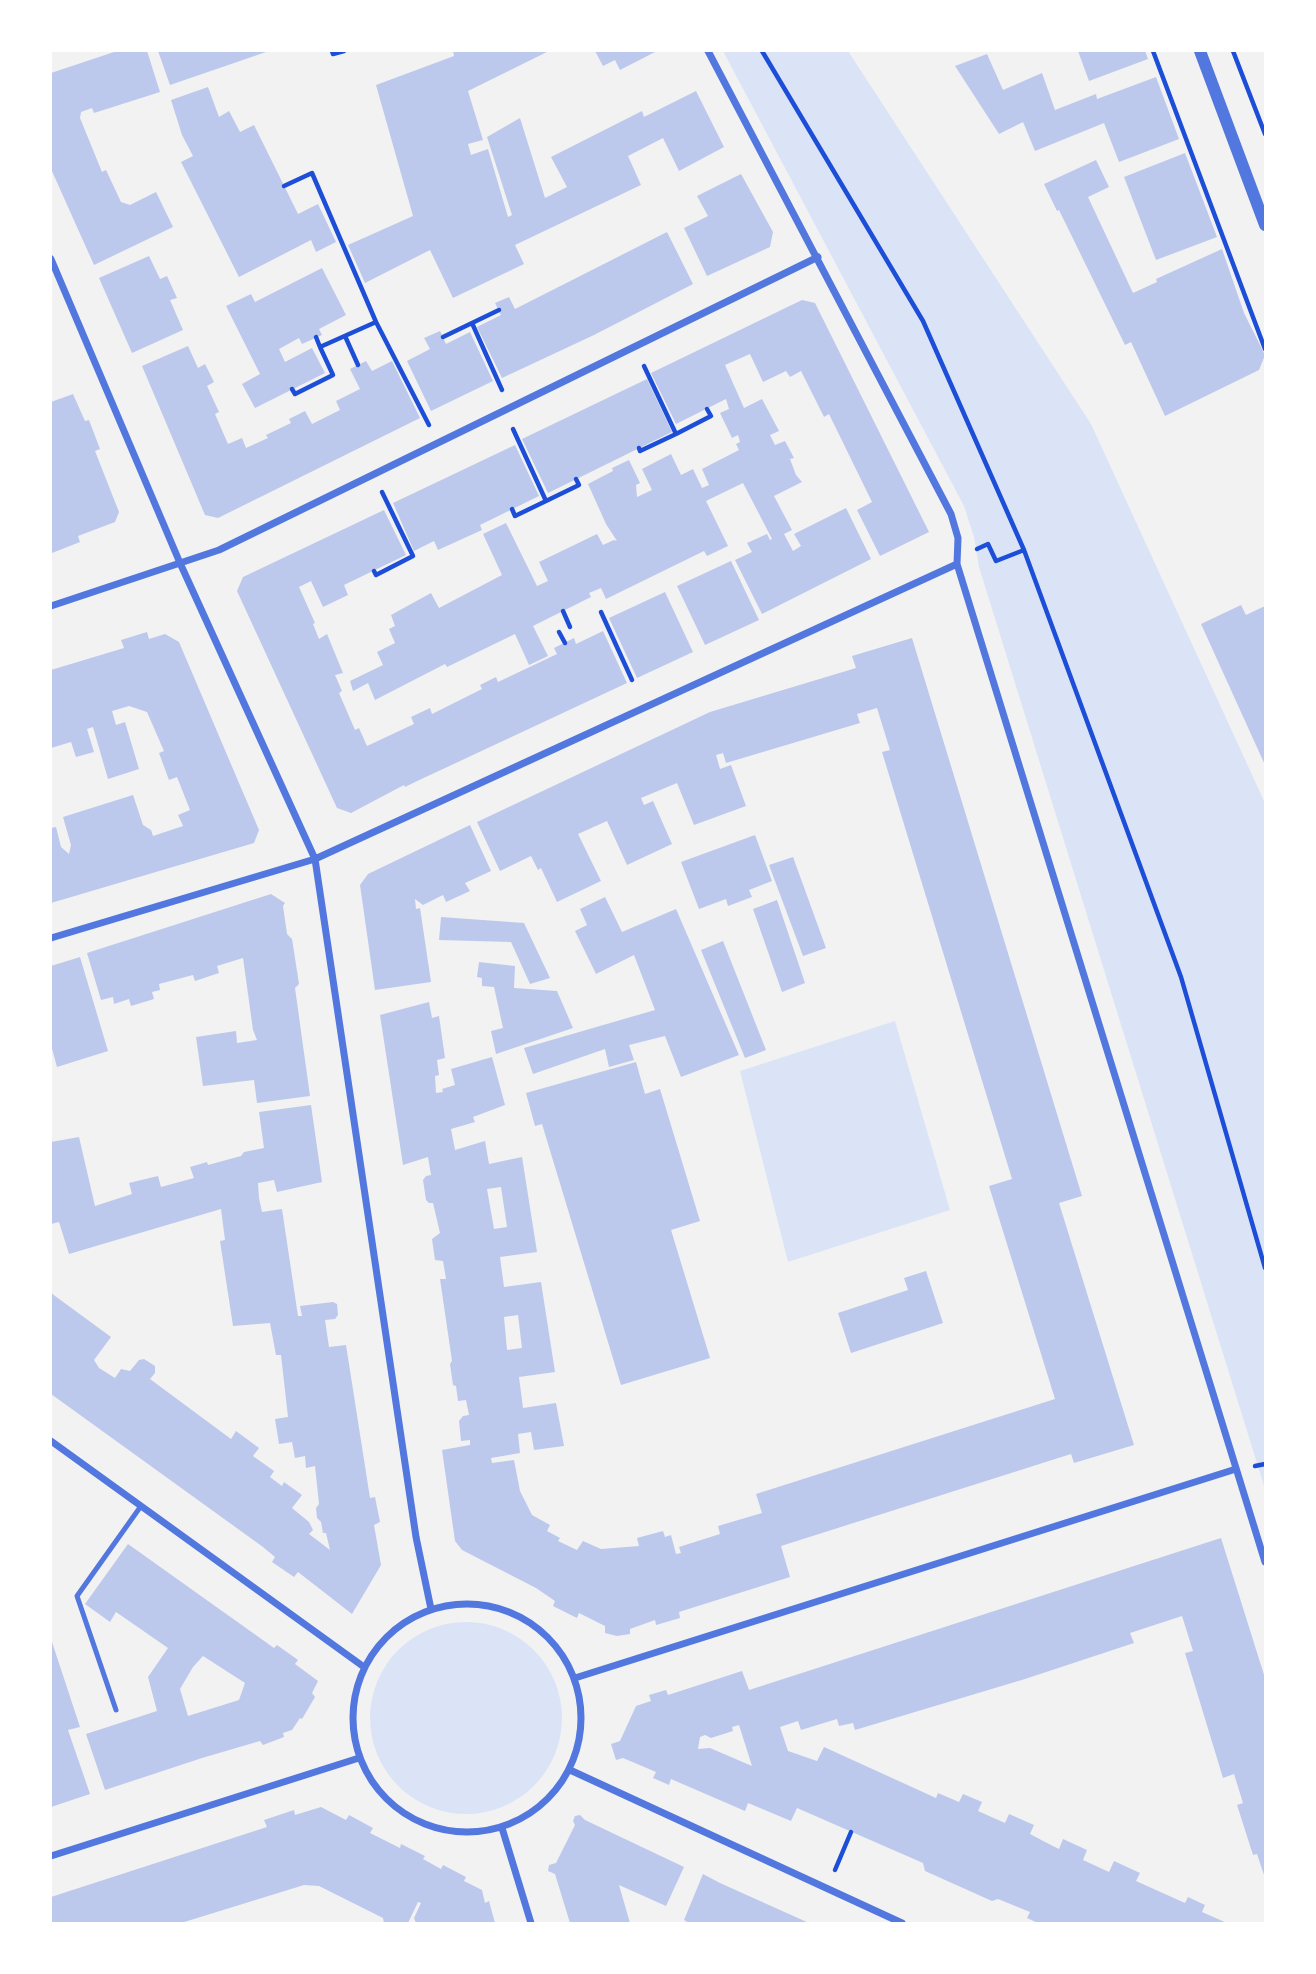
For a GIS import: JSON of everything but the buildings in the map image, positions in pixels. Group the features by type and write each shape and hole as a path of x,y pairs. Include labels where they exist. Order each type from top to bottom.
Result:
{"street":[{"path":"708,51 951,514 958,538 957,564 1265,1562"},
{"path":"1200,51 1265,225"},
{"path":"51,606 219,550 818,257"},
{"path":"51,259 180,563 315,859 416,1537 431,1609"},
{"path":"51,938 315,859 957,564"},
{"path":"51,1441 364,1667"},
{"path":"575,1678 1237,1469"},
{"path":"466,1603 500,1608 532,1624 541,1632 558,1648 575,1678 582,1709 580,1741 570,1770 552,1796 530,1815 502,1828 474,1834 444,1831 417,1822 392,1806 372,1784 359,1758 352,1727 354,1696 364,1667 388,1635 404,1622 431,1609 466,1603"},
{"path":"51,1856 359,1758"},
{"path":"570,1770 902,1923"},
{"path":"502,1828 531,1923"}],"lane":[{"path":"116,1710 76,1596 141,1506"}],"path":[{"path":"332,51 333,54 344,51"},
{"path":"762,51 923,321 1024,550 1181,977 1265,1268"},
{"path":"1153,51 1265,349"},
{"path":"1233,51 1265,134"},
{"path":"284,186 312,173 376,323 425,414"},
{"path":"443,337 499,310"},
{"path":"320,347 376,323"},
{"path":"472,323 498,380"},
{"path":"345,336 358,365"},
{"path":"292,389 295,394 333,375 316,337"},
{"path":"649,377 676,434"},
{"path":"639,448 640,451 711,416 707,409"},
{"path":"519,442 546,500"},
{"path":"512,509 515,516 579,485 576,479"},
{"path":"374,571 376,575 413,556 389,508"},
{"path":"957,564 981,546 988,544 996,561 1024,550"},
{"path":"563,611 570,627"},
{"path":"601,612 632,680"},
{"path":"559,632 565,643"},
{"path":"827,1889 851,1832"}],"shaded area":[{"path":"723,51 848,51 1091,424 1265,803 1265,1489 979,567 974,537 964,506"},
{"path":"895,1021 950,1210 788,1262 740,1071"},
{"path":"466,1622 503,1629 534,1650 555,1681 562,1718 555,1755 534,1786 503,1807 466,1814 429,1807 398,1786 377,1755 370,1718 377,1681 398,1650 429,1629"}]}
